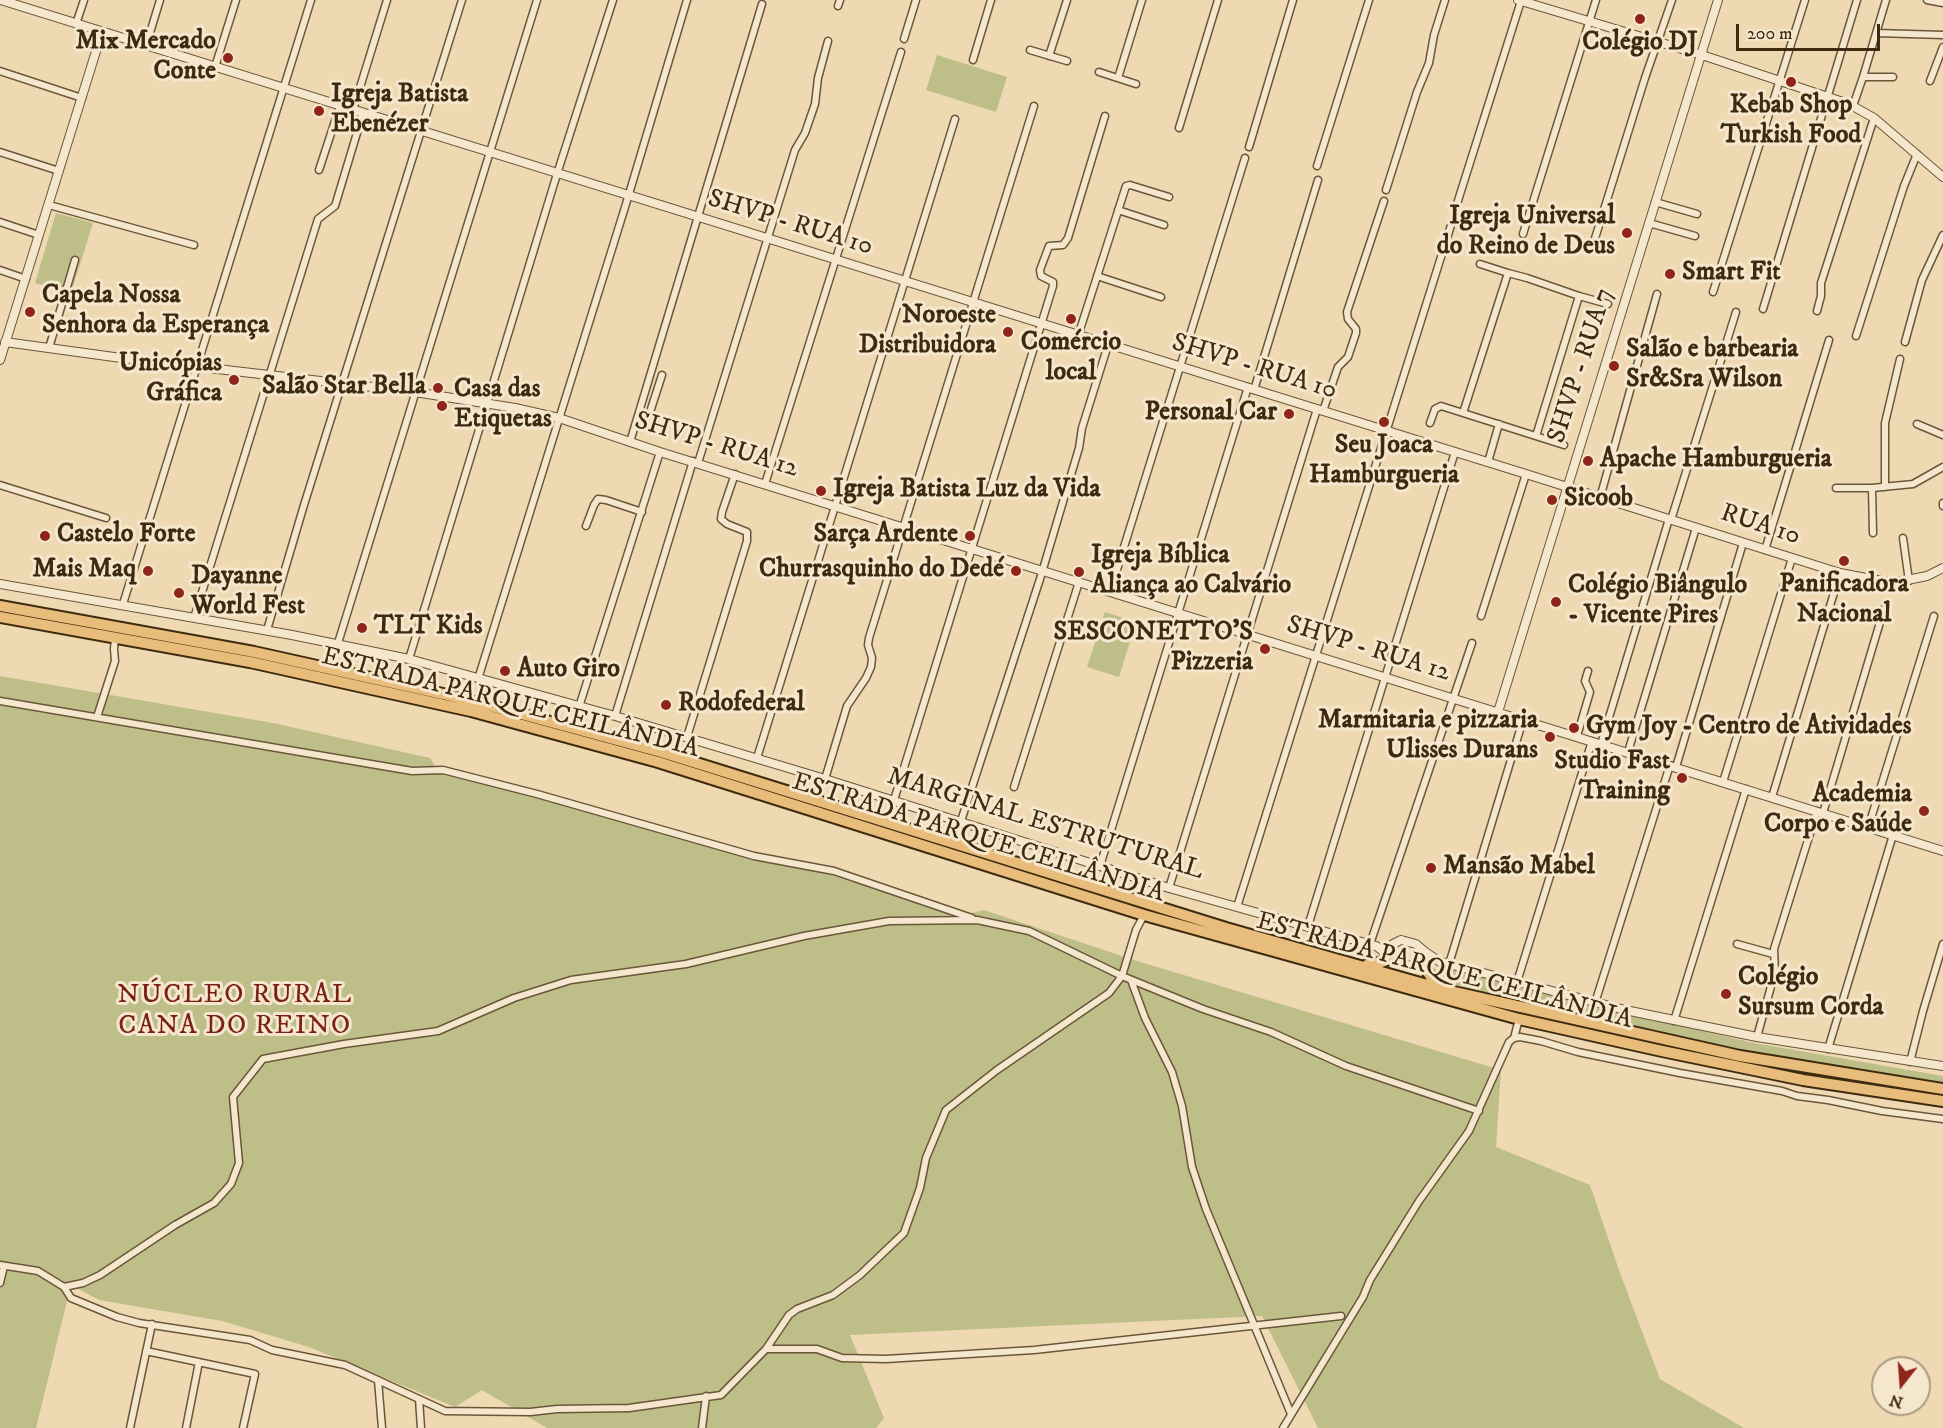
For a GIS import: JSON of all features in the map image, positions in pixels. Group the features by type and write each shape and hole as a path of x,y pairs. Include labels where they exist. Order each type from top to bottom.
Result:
{"highway":[{"name":"ESTRADA PARQUE CEILÂNDIA","path":"0,604 254,652 443,694 532,717 661,752 1226,928 1441,987 1740,1056 1943,1089"},
{"name":"ESTRADA PARQUE CEILÂNDIA","path":"0,617 250,662 471,711 658,762 1144,915 1519,1019 1803,1080 1943,1101"},
{"path":"1356,964 1369,965 1391,957"},
{"path":"1423,963 1431,978 1441,987"}],"street":[{"name":"SHVP - RUA 10","path":"2,0 1566,487"},
{"path":"76,24 84,0"},
{"path":"146,46 160,0"},
{"path":"215,67 236,0"},
{"path":"123,604 195,366 311,0"},
{"path":"353,110 387,0"},
{"path":"267,630 462,0"},
{"path":"338,643 537,0"},
{"path":"410,659 557,174 613,0"},
{"path":"478,679 687,0"},
{"path":"904,39 916,0"},
{"path":"973,60 991,0"},
{"path":"1049,56 1067,0"},
{"path":"1118,78 1142,0"},
{"path":"1179,128 1218,0"},
{"path":"1250,147 1293,0"},
{"path":"1317,166 1369,0"},
{"path":"1386,190 1409,115 1429,63 1434,35 1445,0"},
{"path":"1456,207 1519,0 1702,55 1853,106 1874,118 1943,177"},
{"path":"1523,234 1596,0"},
{"path":"1592,248 1672,0"},
{"name":"SHVP - RUA 7","path":"1498,711 1718,0"},
{"path":"1713,292 1804,0"},
{"path":"1763,309 1857,0"},
{"path":"1853,106 1886,0"},
{"path":"1927,0 1943,3"},
{"path":"630,442 762,4"},
{"path":"0,360 3,341 26,279 102,32"},
{"path":"1876,33 1943,35"},
{"path":"615,716 795,150 805,133 815,104 818,78 828,41"},
{"path":"1930,81 1943,47"},
{"path":"1030,50 1067,61"},
{"path":"765,484 901,52"},
{"path":"0,71 82,98"},
{"path":"1099,72 1136,84"},
{"path":"1863,77 1893,77"},
{"path":"319,170 340,106"},
{"path":"825,779 847,706 871,667 872,658 868,642 1034,106"},
{"path":"194,618 318,219 335,206 363,113"},
{"path":"894,800 1053,284 1041,276 1040,270 1049,246 1063,245 1068,238 1105,116"},
{"path":"1817,311 1821,296 1821,283 1874,118"},
{"path":"757,758 955,119"},
{"path":"0,152 60,171"},
{"path":"1856,336 1904,186 1917,154"},
{"path":"1110,592 1245,158"},
{"path":"1100,866 1318,180"},
{"path":"1078,336 1125,188 1129,185 1169,197"},
{"path":"1169,888 1320,410 1338,367 1348,357 1356,333 1356,329 1348,320 1347,312 1384,201"},
{"path":"1655,202 1697,214"},
{"path":"49,205 194,245"},
{"path":"1118,210 1164,225"},
{"path":"0,222 39,235"},
{"path":"1237,907 1452,222"},
{"path":"1649,223 1695,236"},
{"path":"1905,342 1922,280 1943,235"},
{"path":"49,348 75,260"},
{"path":"1480,264 1608,304"},
{"path":"0,270 26,279"},
{"path":"1463,413 1508,273"},
{"path":"1097,276 1161,297"},
{"path":"1599,498 1658,294"},
{"path":"1536,436 1579,296"},
{"path":"1601,744 1736,312"},
{"path":"1765,550 1829,340"},
{"name":"SHVP - RUA 12","path":"3,341 343,383 488,404 559,418 660,452 1943,850"},
{"path":"961,821 1042,570 1108,345"},
{"path":"1885,487 1885,423 1900,359"},
{"path":"650,377 661,378 651,409"},
{"path":"1430,423 1438,407 1564,445"},
{"path":"1488,462 1499,424"},
{"path":"1917,424 1943,435"},
{"path":"579,707 660,452"},
{"path":"1308,926 1455,452"},
{"path":"1836,488 1872,488 1913,484 1943,467"},
{"path":"687,737 747,541 747,532 727,524 722,519 722,512 735,474"},
{"path":"1481,616 1526,474"},
{"path":"0,485 106,518"},
{"name":"RUA 10","path":"1566,487 1840,573 1886,584 1927,576 1943,568"},
{"path":"1872,488 1873,533"},
{"path":"586,526 598,499 642,512"},
{"path":"1628,752 1696,528"},
{"path":"1903,538 1909,581"},
{"path":"1595,1003 1743,543"},
{"path":"1723,782 1792,558"},
{"path":"1772,797 1840,573"},
{"path":"1014,787 1079,582"},
{"name":"MARGINAL ESTRUTURAL","path":"0,584 267,630 410,659 757,758 1169,888 1375,946 1391,957"},
{"path":"1756,1037 1775,972 1776,963 1773,954 1884,609"},
{"path":"1868,828 1934,616"},
{"path":"97,717 115,661 115,637"},
{"path":"1369,965 1375,960 1375,946 1472,643"},
{"path":"1576,736 1590,692 1585,681 1588,671"},
{"path":"0,701 412,771 443,770 569,802 754,856 834,872 977,920 1029,931 1122,976 1203,1009 1271,1032 1346,1066 1479,1111"},
{"path":"1441,987 1432,971 1443,962 1523,720"},
{"path":"1517,982 1592,741"},
{"path":"1674,1021 1746,789"},
{"path":"1828,1049 1893,835"},
{"path":"0,1280 2,1265 38,1271 64,1287 71,1298 101,1312 139,1323 152,1323 250,1340 272,1350 345,1365 445,1411 530,1412 557,1409 629,1408 724,1394 766,1349 789,1315 797,1309 833,1295 880,1257 904,1233 920,1188 926,1158 946,1110 997,1070 1108,993 1122,976 1136,930 1144,915"},
{"path":"64,1287 83,1283 100,1275 175,1225 214,1203 231,1184 239,1163 233,1097 263,1059 344,1044 438,1031 514,998 571,980 686,964 804,936 889,921 977,920"},
{"path":"1443,962 1410,966 1396,962 1389,951 1393,944 1401,940 1407,941 1416,944 1443,962 1595,1003 1756,1037 1943,1066"},
{"name":"MARGINAL ESTRUTURAL","path":"1375,946 1393,944"},
{"path":"1737,944 1773,954"},
{"path":"1910,1062 1943,944"},
{"path":"1423,963 1424,951"},
{"path":"1131,980 1145,1018 1172,1072 1182,1106 1192,1167 1206,1209 1291,1414"},
{"path":"1514,1038 1519,1019"},
{"path":"1283,1428 1363,1297 1370,1280 1434,1178 1447,1164 1469,1131 1509,1042 1514,1038 1542,1041 1578,1052 1782,1091 1797,1096 1943,1119"},
{"path":"766,1349 817,1349 842,1358 886,1359 1034,1350 1341,1316"},
{"path":"130,1428 152,1323"},
{"path":"146,1351 255,1374 243,1428"},
{"path":"186,1428 199,1362"},
{"path":"378,1380 382,1428"},
{"path":"702,1428 706,1396"},
{"path":"419,1399 421,1428"}],"green space":[{"path":"937,55 1007,77 996,112 926,90"},
{"path":"56,213 93,223 71,293 35,283"},
{"path":"1105,612 1136,622 1119,677 1087,667"},
{"path":"0,676 273,723 430,758 440,774 597,812 750,859 812,869 959,916 984,910 1137,961 1501,1070 1496,1147 1590,1185 1660,1379 1744,1428 1318,1428 1262,1316 850,1335 884,1418 876,1428 547,1428 482,1390 455,1407 309,1347 222,1321 99,1300 71,1285 36,1428 0,1428"},
{"path":"1443,965 1596,1006 1754,1043 1943,1076 1943,1085 1746,1052 1542,1008 1448,983 1440,978 1436,970"}],"place":[{"name":"Colégio DJ","path":"1640,19"},
{"name":"Mix Mercado Conte","path":"228,58"},
{"name":"Kebab Shop Turkish Food","path":"1791,82"},
{"name":"Igreja Batista Ebenézer","path":"319,111"},
{"name":"Igreja Universal do Reino de Deus","path":"1627,233"},
{"name":"Smart Fit","path":"1670,274"},
{"name":"Capela Nossa Senhora da Esperança","path":"30,312"},
{"name":"Comércio local","path":"1071,319"},
{"name":"Noroeste Distribuidora","path":"1008,332"},
{"name":"Salão e barbearia Sr&Sra Wilson","path":"1614,366"},
{"name":"Unicópias Gráfica","path":"234,380"},
{"name":"Salão Star Bella","path":"438,388"},
{"name":"Casa das Etiquetas","path":"442,406"},
{"name":"Personal Car","path":"1289,414"},
{"name":"Seu Joaca Hamburgueria","path":"1384,422"},
{"name":"Apache Hamburgueria","path":"1588,461"},
{"name":"Igreja Batista Luz da Vida","path":"821,491"},
{"name":"Sicoob","path":"1552,500"},
{"name":"Castelo Forte","path":"45,536"},
{"name":"Sarça Ardente","path":"970,536"},
{"name":"Panificadora Nacional","path":"1844,561"},
{"name":"Mais Maq","path":"148,571"},
{"name":"Churrasquinho do Dedé","path":"1016,571"},
{"name":"Igreja Bíblica Aliança ao Calvário","path":"1079,572"},
{"name":"Dayanne World Fest","path":"179,593"},
{"name":"Colégio Biângulo - Vicente Pires","path":"1556,602"},
{"name":"TLT Kids","path":"362,628"},
{"name":"SESCONETTO'S Pizzeria","path":"1265,649"},
{"name":"Auto Giro","path":"505,671"},
{"name":"Rodofederal","path":"666,705"},
{"name":"Gym Joy - Centro de Atividades","path":"1574,728"},
{"name":"Marmitaria e pizzaria Ulisses Durans","path":"1550,737"},
{"name":"Studio Fast Training","path":"1682,778"},
{"name":"Academia Corpo e Saúde","path":"1924,811"},
{"name":"Mansão Mabel","path":"1431,868"},
{"name":"Colégio Sursum Corda","path":"1726,994"}],"district":[{"name":"NÚCLEO RURAL CANA DO REINO","path":"235,1012"}]}
